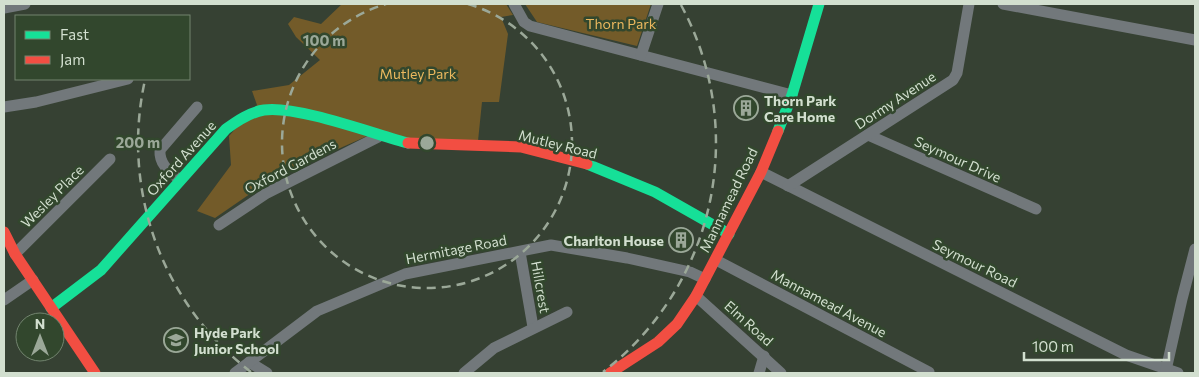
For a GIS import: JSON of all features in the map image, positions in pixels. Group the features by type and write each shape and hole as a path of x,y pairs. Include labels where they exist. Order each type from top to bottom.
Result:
{"street":[{"path":"4,8 25,4"},
{"path":"514,4 524,22 530,26 792,95"},
{"path":"642,55 658,4"},
{"name":"Mannamead Road","path":"610,373 636,358 658,342 677,324 706,279 761,172 792,95 819,4"},
{"name":"Dormy Avenue","path":"788,186 953,80 957,74 969,4"},
{"path":"1002,4 1195,40"},
{"path":"4,107 36,102 124,80"},
{"path":"180,180 165,168 159,158 160,150 197,107"},
{"name":"Oxford Avenue","path":"51,308 101,270 226,128 241,118 264,110 293,111 366,133"},
{"name":"Mutley Road","path":"366,133 411,144 521,147 584,163 655,192 730,234"},
{"name":"Seymour Drive","path":"868,136 1036,209"},
{"name":"Oxford Gardens","path":"219,225 267,193 378,137"},
{"name":"Wesley Place","path":"15,254 110,159"},
{"name":"Seymour Road","path":"761,172 1126,355 1178,373"},
{"path":"4,232 15,254 95,373"},
{"name":"Hermitage Road","path":"235,373 317,311 405,274 551,245 627,258 690,272 706,279"},
{"path":"1166,370 1195,250"},
{"name":"Hillcrest","path":"520,252 533,327"},
{"name":"Mannamead Avenue","path":"716,260 929,372"},
{"path":"4,300 33,280"},
{"name":"Elm Road","path":"696,296 781,373"},
{"path":"464,373 494,348 566,312"},
{"path":"759,373 764,356"},
{"path":"249,362 266,373"}],"green space":[{"name":"Mutley Park","path":"342,4 506,4 513,15 501,17 508,34 499,102 482,102 478,141 410,142 374,133 273,178 215,218 197,211 231,165 229,136 257,105 252,91 289,85 320,60 296,37 288,24 294,17 321,24"},
{"name":"Thorn Park","path":"525,4 651,4 637,46 537,22"}],"traffic: fast":[{"path":"778,131 792,95 819,4"},
{"path":"51,308 101,270 226,129 249,115 264,110 295,112 335,121 408,143"},
{"path":"587,164 655,192 729,234"}],"traffic: jam":[{"path":"610,373 658,342 677,324 696,296 761,172 778,131"},
{"path":"408,143 521,147 587,164"},
{"path":"4,232 15,254 95,373"}],"place":[{"name":"Thorn Park Care Home","path":"746,108"},
{"name":"Charlton House","path":"681,240"},
{"name":"Hyde Park Junior School","path":"176,340"}]}
